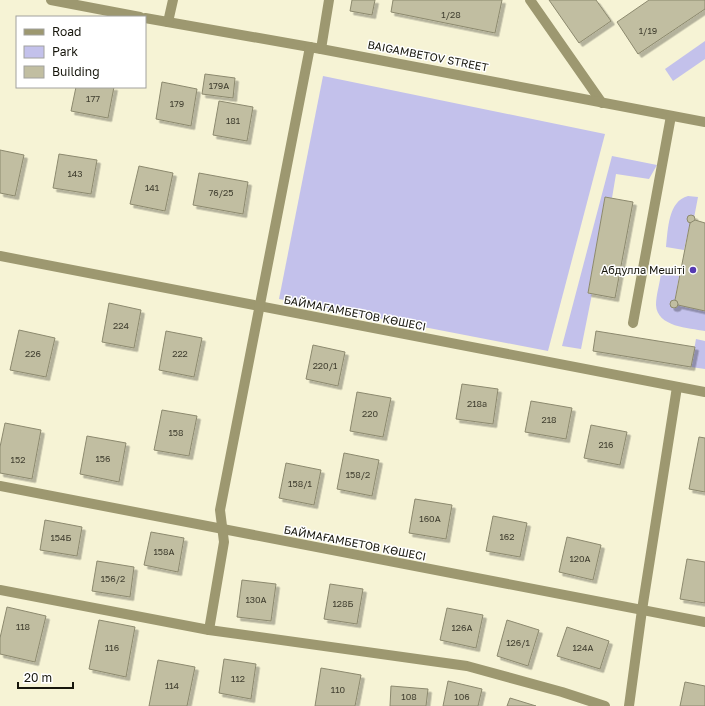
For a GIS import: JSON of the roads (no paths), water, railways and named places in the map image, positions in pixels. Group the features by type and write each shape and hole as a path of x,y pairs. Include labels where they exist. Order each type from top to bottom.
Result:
{"street":[{"path":"51,0 135,16"},
{"path":"168,22 173,0"},
{"path":"209,630 224,542 220,510 260,307 316,48 329,0"},
{"path":"530,0 602,103"},
{"name":"BAIGAMBETOV STREET","path":"146,18 316,48 705,122"},
{"path":"633,323 671,116"},
{"name":"БАЙМАГАМБЕТОВ КӨШЕСІ","path":"0,256 705,392"},
{"path":"629,706 642,610 677,387"},
{"name":"БАЙМАҒАМБЕТОВ КӨШЕСІ","path":"0,486 705,622"},
{"path":"0,590 209,630 468,666 562,692 605,706"}],"place":[{"name":"Абдулла Мешіті","path":"693,270"}]}
